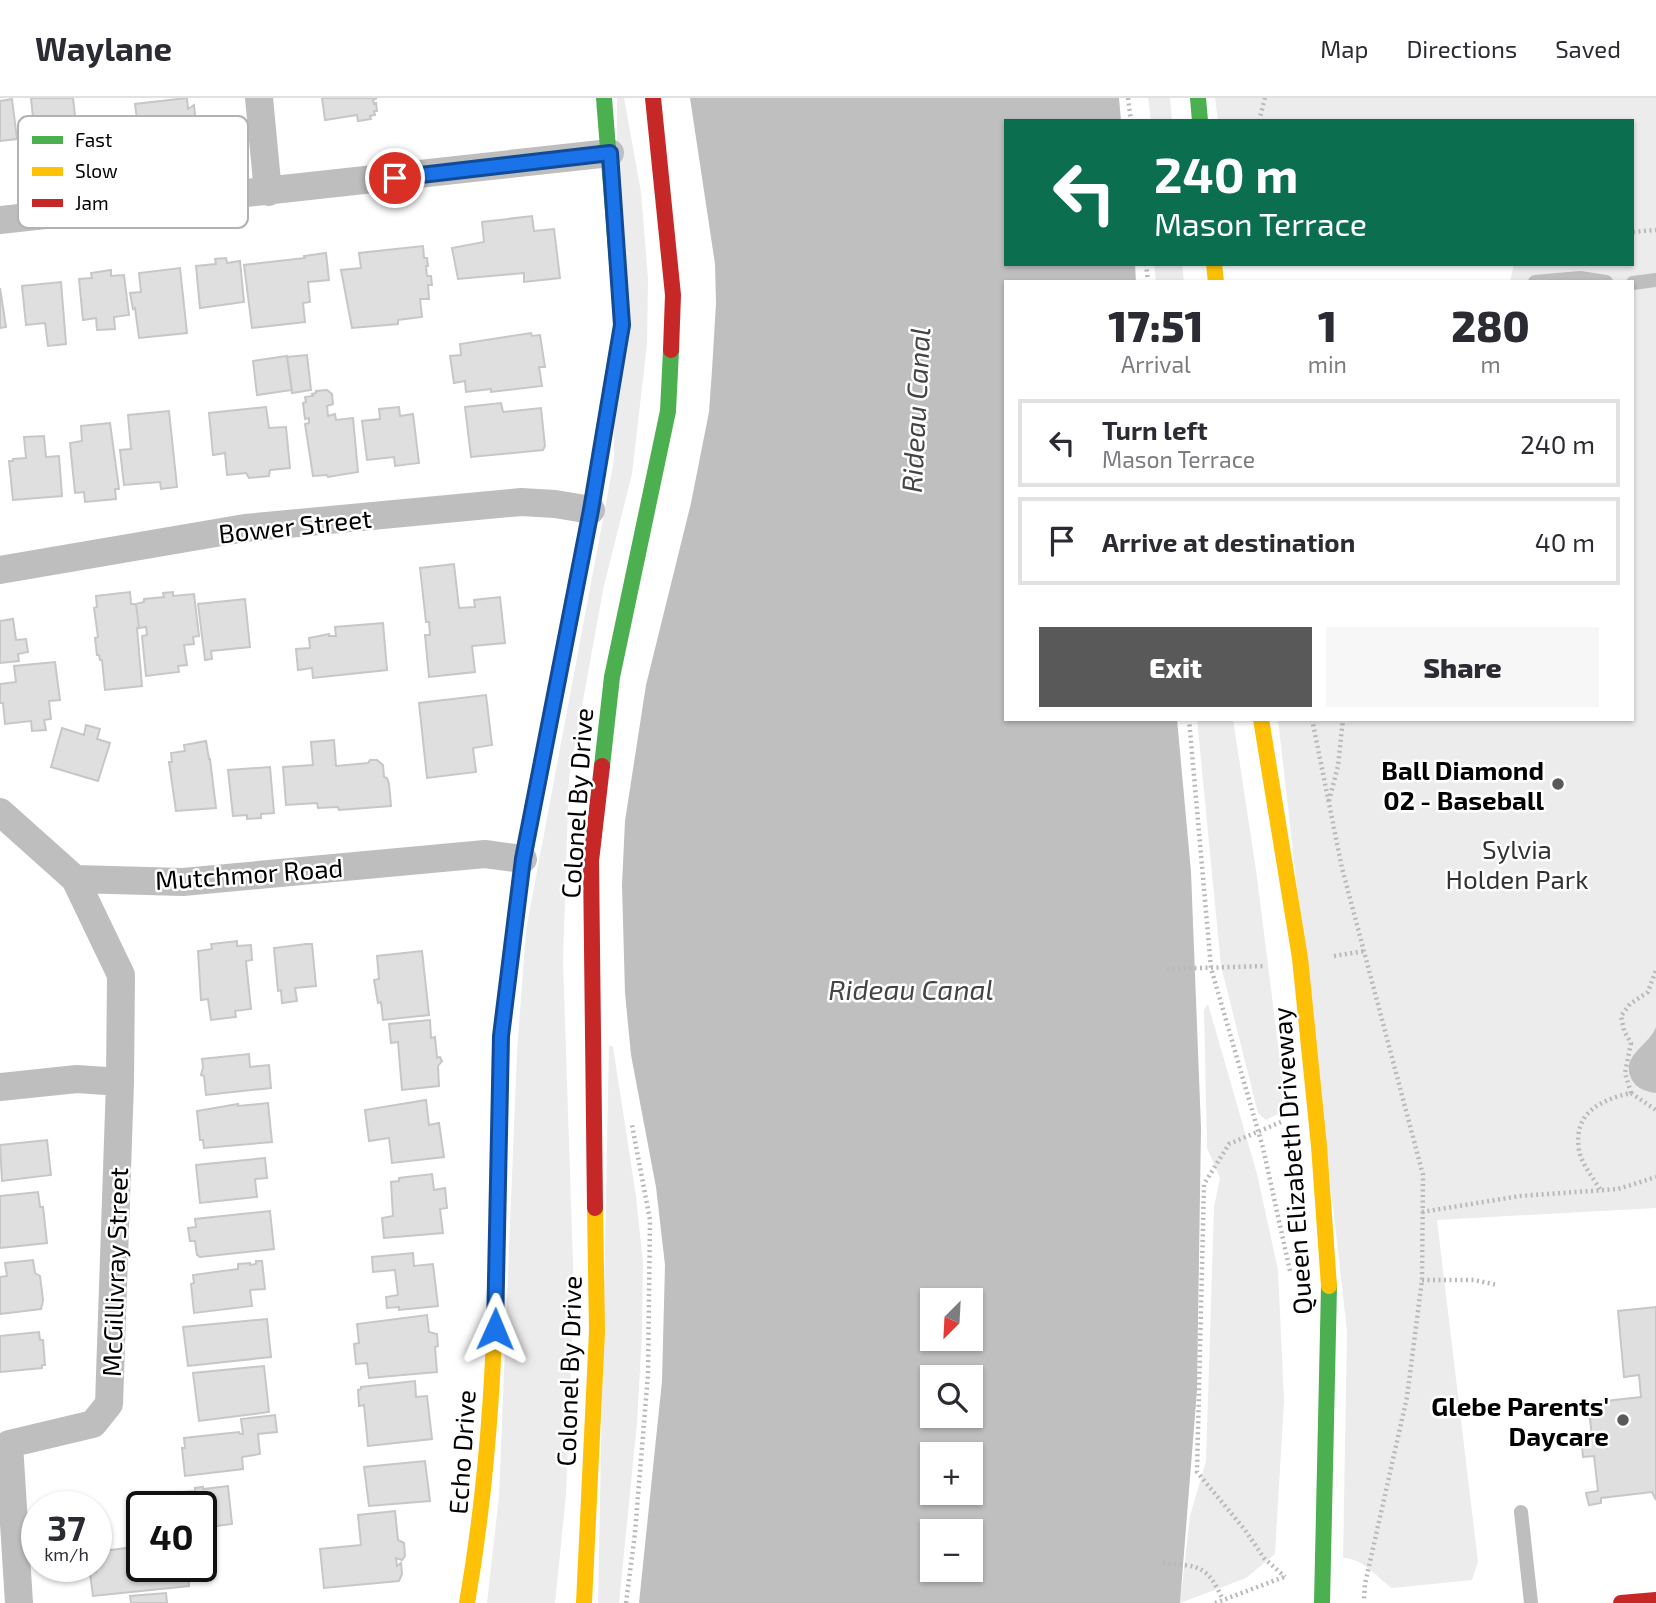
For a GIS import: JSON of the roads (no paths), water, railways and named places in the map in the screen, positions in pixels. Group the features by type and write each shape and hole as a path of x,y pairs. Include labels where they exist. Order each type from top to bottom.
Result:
{"main road":[{"name":"Echo Drive","path":"467,1603 480,1530 495,1329 501,1036 523,859 591,510 622,325 604,98"},
{"name":"Colonel By Drive","path":"583,1603 597,1331 591,861 612,677 668,411 673,295 653,98"},
{"path":"1198,98 1200,119"},
{"name":"Queen Elizabeth Driveway","path":"1261,721 1300,958 1329,1280 1322,1603"},
{"path":"1620,1603 1656,1600"}],"street":[{"path":"259,98 268,192"},
{"path":"248,194 610,153"},
{"path":"0,220 18,218"},
{"name":"Bower Street","path":"0,570 258,527 521,502 591,510"},
{"path":"0,812 75,879"},
{"name":"Mutchmor Road","path":"75,879 183,883 485,854 523,859"},
{"name":"McGillivray Street","path":"19,1603 4,1444 93,1424 109,1404 121,975 75,879"},
{"path":"0,1087 77,1079 120,1082"}],"lane":[{"path":"1558,280 1593,280"},
{"path":"1634,284 1656,281"},
{"path":"1521,1512 1531,1603"}],"water":[{"name":"Rideau Canal","path":"690,98 1119,98 1121,119 1004,119 1004,266 1135,266 1136,280 1004,280 1004,721 1177,721 1191,872 1201,1128 1197,1390 1180,1603 639,1603 662,1381 665,1265 656,1187 631,1055 625,993 622,885 625,821 646,685 691,503 709,412 716,303 715,264"},
{"path":"1656,1027 1656,1093 1637,1086 1629,1072 1629,1064"}],"place":[{"name":"Ball Diamond 02 - Baseball","path":"1558,784"},
{"name":"Glebe Parents' Daycare","path":"1623,1420"}],"park label":[{"name":"Sylvia Holden Park","path":"1517,863"}]}
